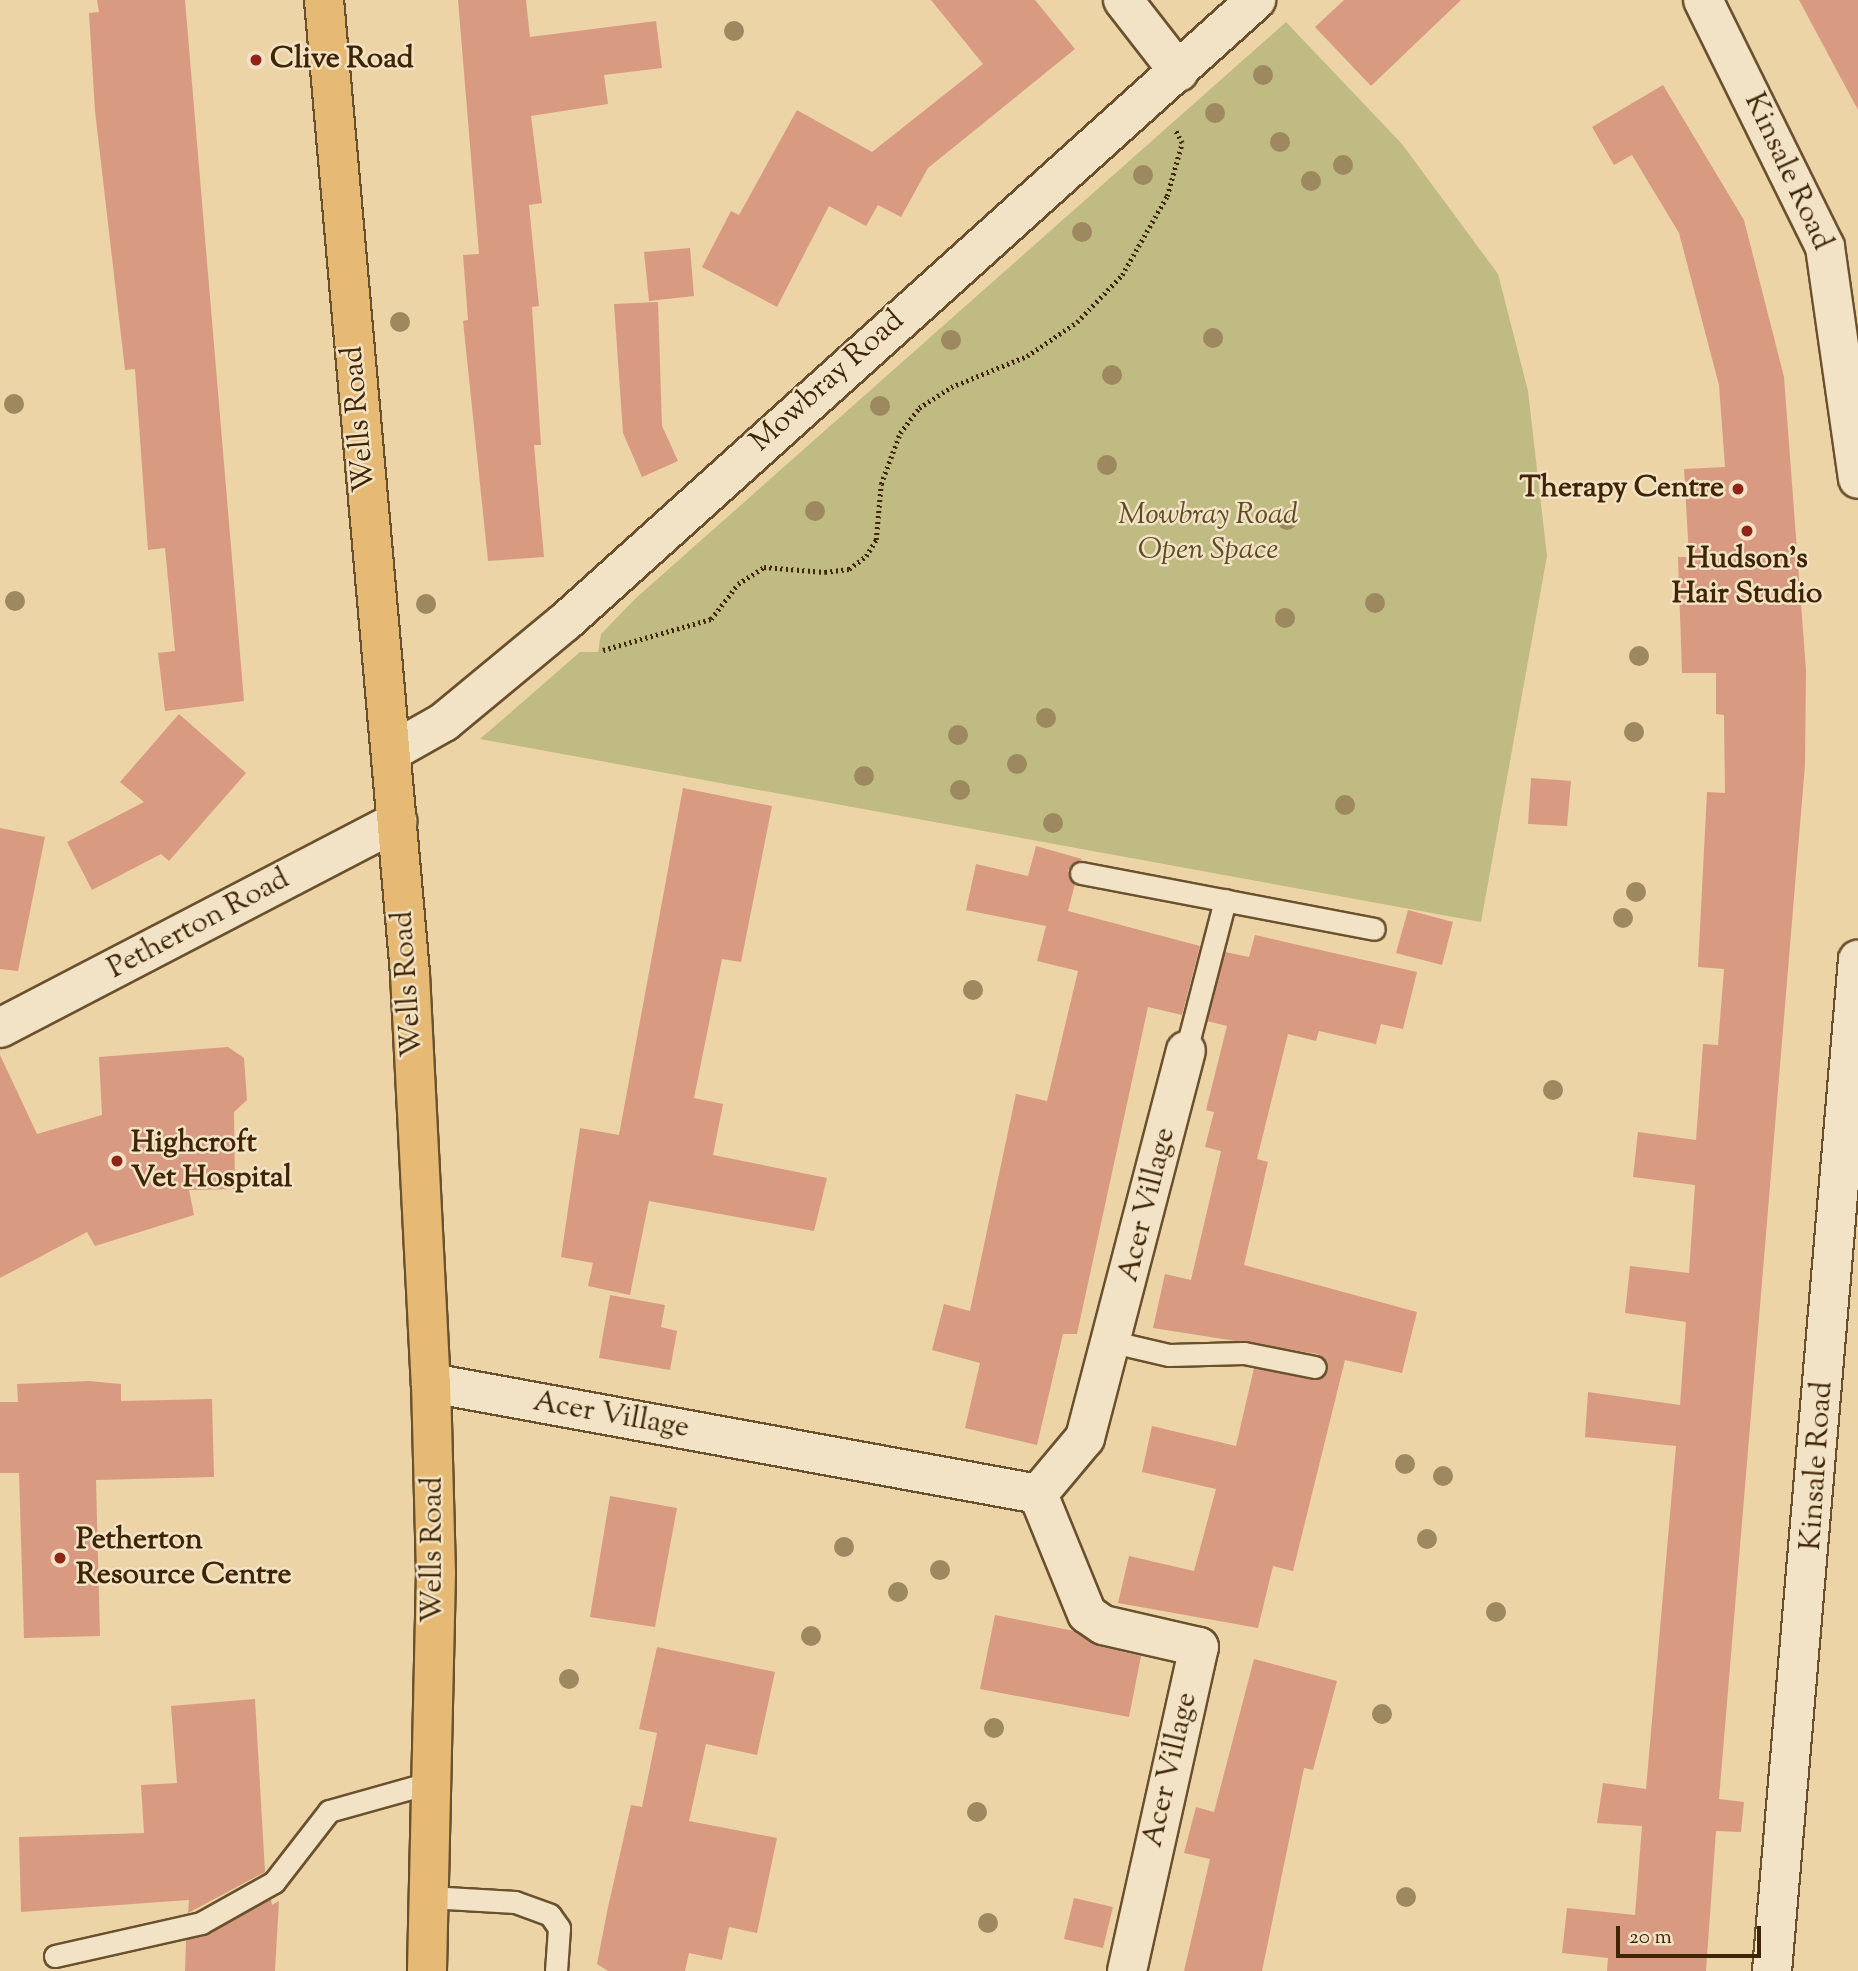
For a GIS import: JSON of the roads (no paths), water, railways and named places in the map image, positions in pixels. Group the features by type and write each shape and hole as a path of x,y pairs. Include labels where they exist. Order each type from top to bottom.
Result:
{"highway":[{"name":"Wells Road","path":"324,0 397,821 432,1384 432,1782 426,1971"}],"street":[{"path":"1123,0 1167,82"},
{"name":"Mowbray Road","path":"391,752 444,722 565,622 1256,0"},
{"name":"Kinsale Road","path":"1703,0 1825,247 1858,479"},
{"name":"Petherton Road","path":"0,1028 397,821"},
{"name":"Kinsale Road","path":"1772,1971 1858,960"},
{"name":"Acer Village","path":"1038,1494 1085,1438 1113,1342 1186,1051"},
{"name":"Acer Village","path":"432,1384 1038,1494"},
{"name":"Acer Village","path":"1038,1494 1087,1615 1102,1625 1199,1647 1127,1971"}],"lane":[{"path":"1081,873 1374,929"},
{"name":"Acer Village","path":"1186,1051 1225,900"},
{"path":"1113,1342 1169,1355 1244,1353 1315,1367"},
{"path":"55,1956 201,1923 274,1882 329,1811 432,1782"},
{"path":"429,1897 515,1902 550,1915 559,1928 556,1971"}],"place":[{"name":"Clive Road","path":"256,60"},
{"name":"Therapy Centre","path":"1738,489"},
{"name":"Hudson's Hair Studio","path":"1747,531"},
{"name":"Highcroft Vet Hospital","path":"117,1161"},
{"name":"Petherton Resource Centre","path":"60,1558"}],"park label":[{"name":"Mowbray Road Open Space","path":"1208,533"}]}
